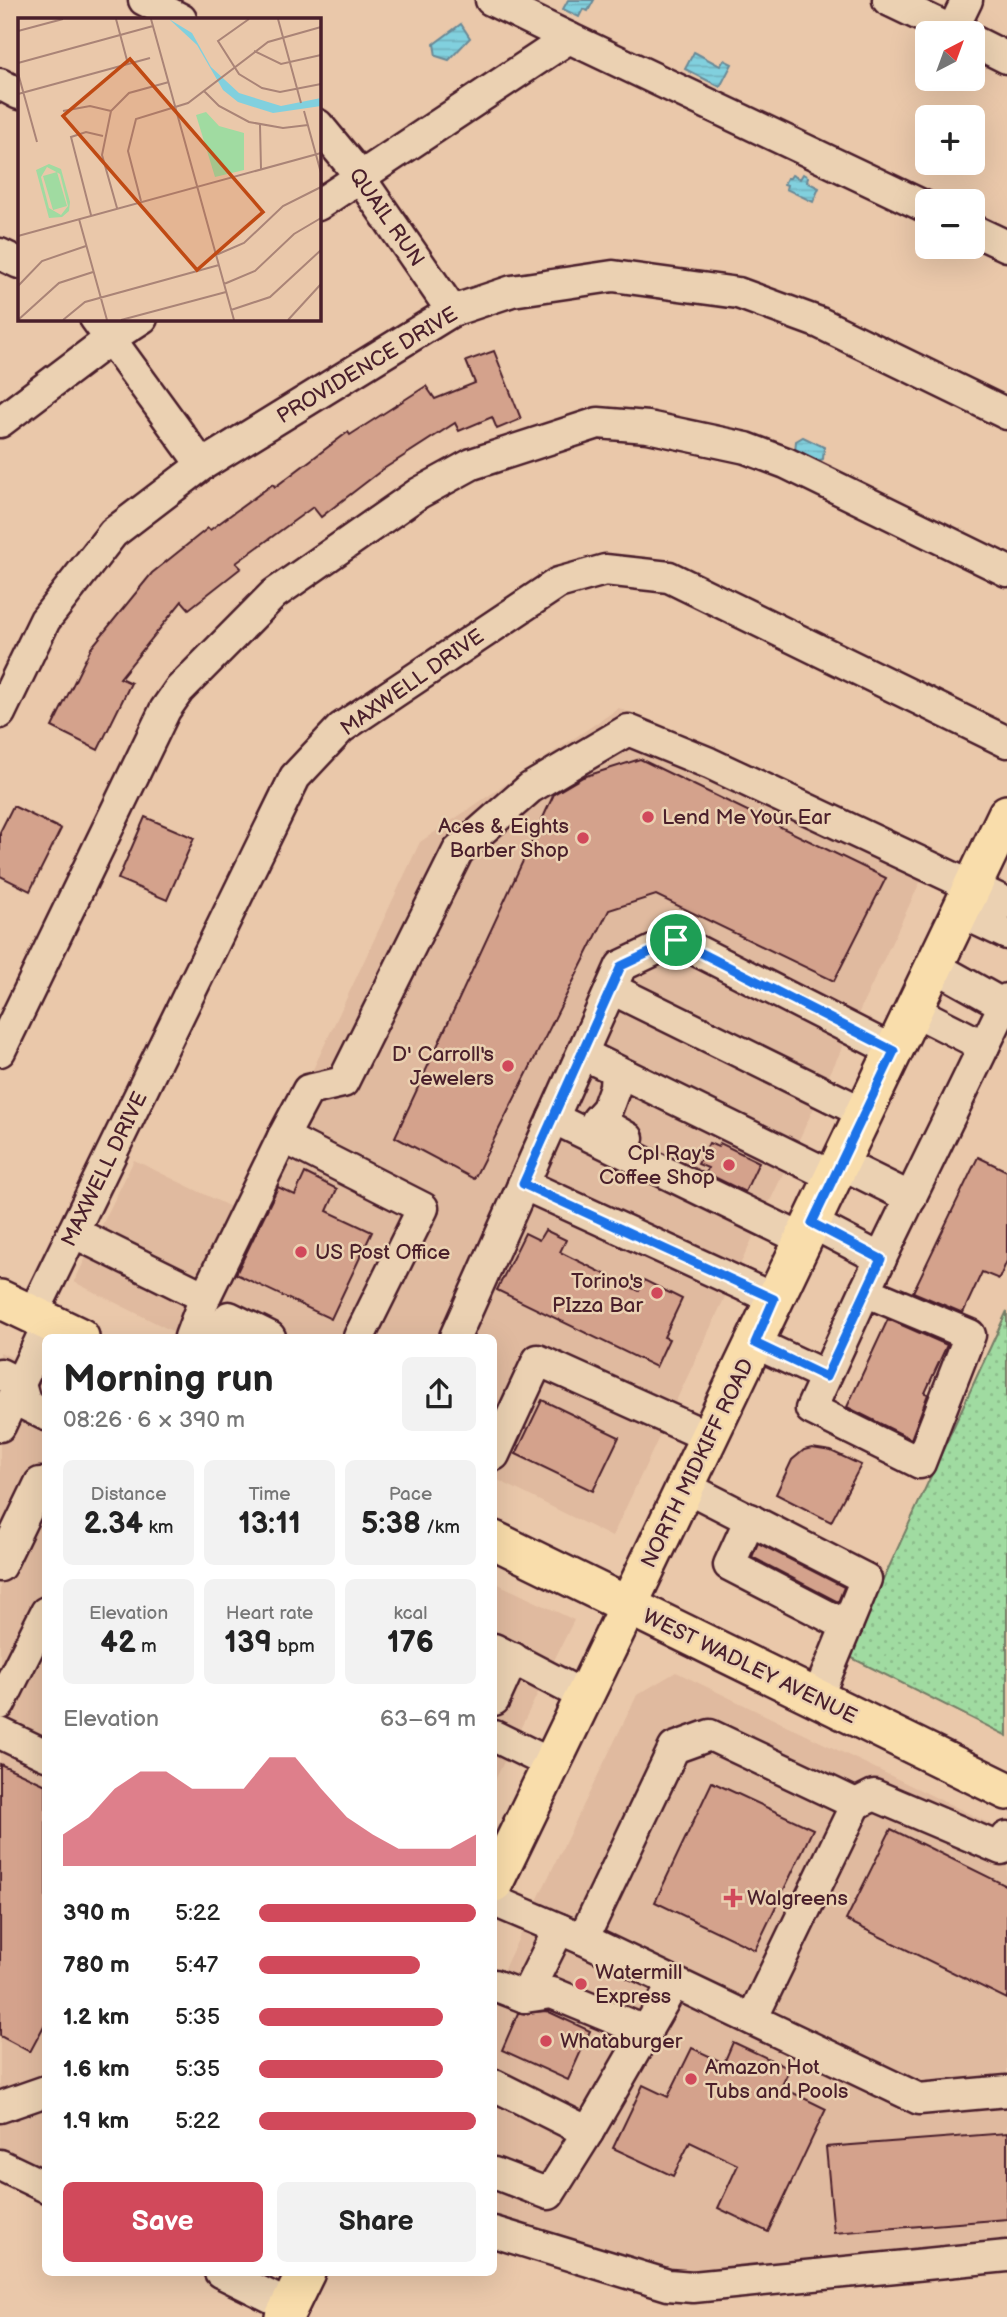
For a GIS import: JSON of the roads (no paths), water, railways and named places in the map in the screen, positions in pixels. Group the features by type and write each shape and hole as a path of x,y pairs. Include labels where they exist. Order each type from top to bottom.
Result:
{"main road":[{"name":"NORTH MIDKIFF ROAD","path":"497,1877 1007,814"},
{"path":"0,1299 54,1324"},
{"name":"WEST WADLEY AVENUE","path":"497,1541 1007,1791"},
{"path":"286,2311 304,2276"}],"street":[{"path":"144,0 179,18"},
{"path":"491,0 915,202"},
{"path":"888,0 932,21"},
{"path":"963,21 967,0"},
{"path":"320,204 569,38"},
{"path":"985,47 1007,58"},
{"path":"0,84 18,93"},
{"name":"QUAIL RUN","path":"320,128 360,178 452,311"},
{"path":"985,236 1007,246"},
{"path":"0,254 18,263"},
{"name":"PROVIDENCE DRIVE","path":"0,713 45,620 113,533 202,465 452,311 512,291 613,276 738,293 820,323 1007,414"},
{"path":"0,422 103,328 134,320"},
{"path":"103,328 202,465"},
{"path":"0,1051 165,710 179,690 274,594 419,493 460,470 597,422 648,426 746,448 786,463 1007,572"},
{"name":"MAXWELL DRIVE","path":"54,1324 73,1232 295,777 341,728 558,583 606,570 669,577 1007,742"},
{"path":"191,1334 205,1297 308,1090 343,1082 458,850 530,788 628,730 709,763 966,899 1007,934"},
{"path":"966,899 1007,903"},
{"path":"455,1334 621,966 676,940 894,1051"},
{"path":"865,1291 971,1335 920,1463 811,1409 865,1291 1005,1002 934,966"},
{"path":"612,989 864,1113"},
{"path":"913,1010 984,1046"},
{"path":"583,1054 615,1073 837,1170 911,1198"},
{"path":"615,1073 615,1087 607,1109 597,1120 738,1198 743,1211"},
{"path":"553,1118 743,1211 881,1259"},
{"path":"283,1137 423,1208 360,1334"},
{"path":"523,1184 774,1299"},
{"path":"73,1232 205,1297"},
{"path":"220,1334 229,1317 264,1334"},
{"name":"MAXWELL DRIVE","path":"0,1426 10,1379 42,1339"},
{"path":"755,1343 826,1377"},
{"path":"497,1449 538,1360 709,1437"},
{"path":"10,1379 26,1405 42,1413"},
{"path":"0,1566 42,1484"},
{"path":"685,1487 866,1579 817,1698"},
{"path":"750,1519 729,1565 847,1626"},
{"path":"0,1704 42,1620"},
{"path":"497,1685 503,1654 584,1696"},
{"path":"0,1733 42,1753"},
{"path":"526,1997 571,1934 674,1748 710,1735 856,1804"},
{"path":"497,1737 551,1764"},
{"path":"751,2020 856,1804 874,1795 1005,1846"},
{"path":"497,1903 571,1934 919,2099 1007,2091"},
{"path":"497,2174 549,2194 674,1983"},
{"path":"497,1986 526,1997 552,1993 647,2032"},
{"path":"497,2086 588,2132"},
{"path":"0,2107 42,2092"},
{"path":"0,2165 42,2185"},
{"path":"497,2233 668,2285 694,2287 1007,2256"},
{"path":"227,2276 286,2311"}],"water":[{"path":"568,0 594,0 588,11 583,9 579,17 563,9"},
{"path":"461,24 470,38 449,60 436,56 434,44"},
{"path":"694,52 720,66 724,60 732,64 720,87 685,69"},
{"path":"803,174 808,177 807,182 819,188 813,202 786,189 787,185 784,184 792,175 800,179"},
{"path":"803,437 824,447 823,459 816,462 795,451 796,441"}],"place":[{"name":"Lend Me Your Ear","path":"648,817"},
{"name":"Aces & Eights Barber Shop","path":"583,838"},
{"name":"D' Carroll's Jewelers","path":"508,1066"},
{"name":"Cpl Ray's Coffee Shop","path":"729,1165"},
{"name":"US Post Office","path":"301,1252"},
{"name":"Torino's PIzza Bar","path":"657,1293"},
{"name":"Walgreens","path":"733,1898"},
{"name":"Watermill Express","path":"581,1984"},
{"name":"Whataburger","path":"546,2041"},
{"name":"Amazon Hot Tubs and Pools","path":"691,2079"}]}
